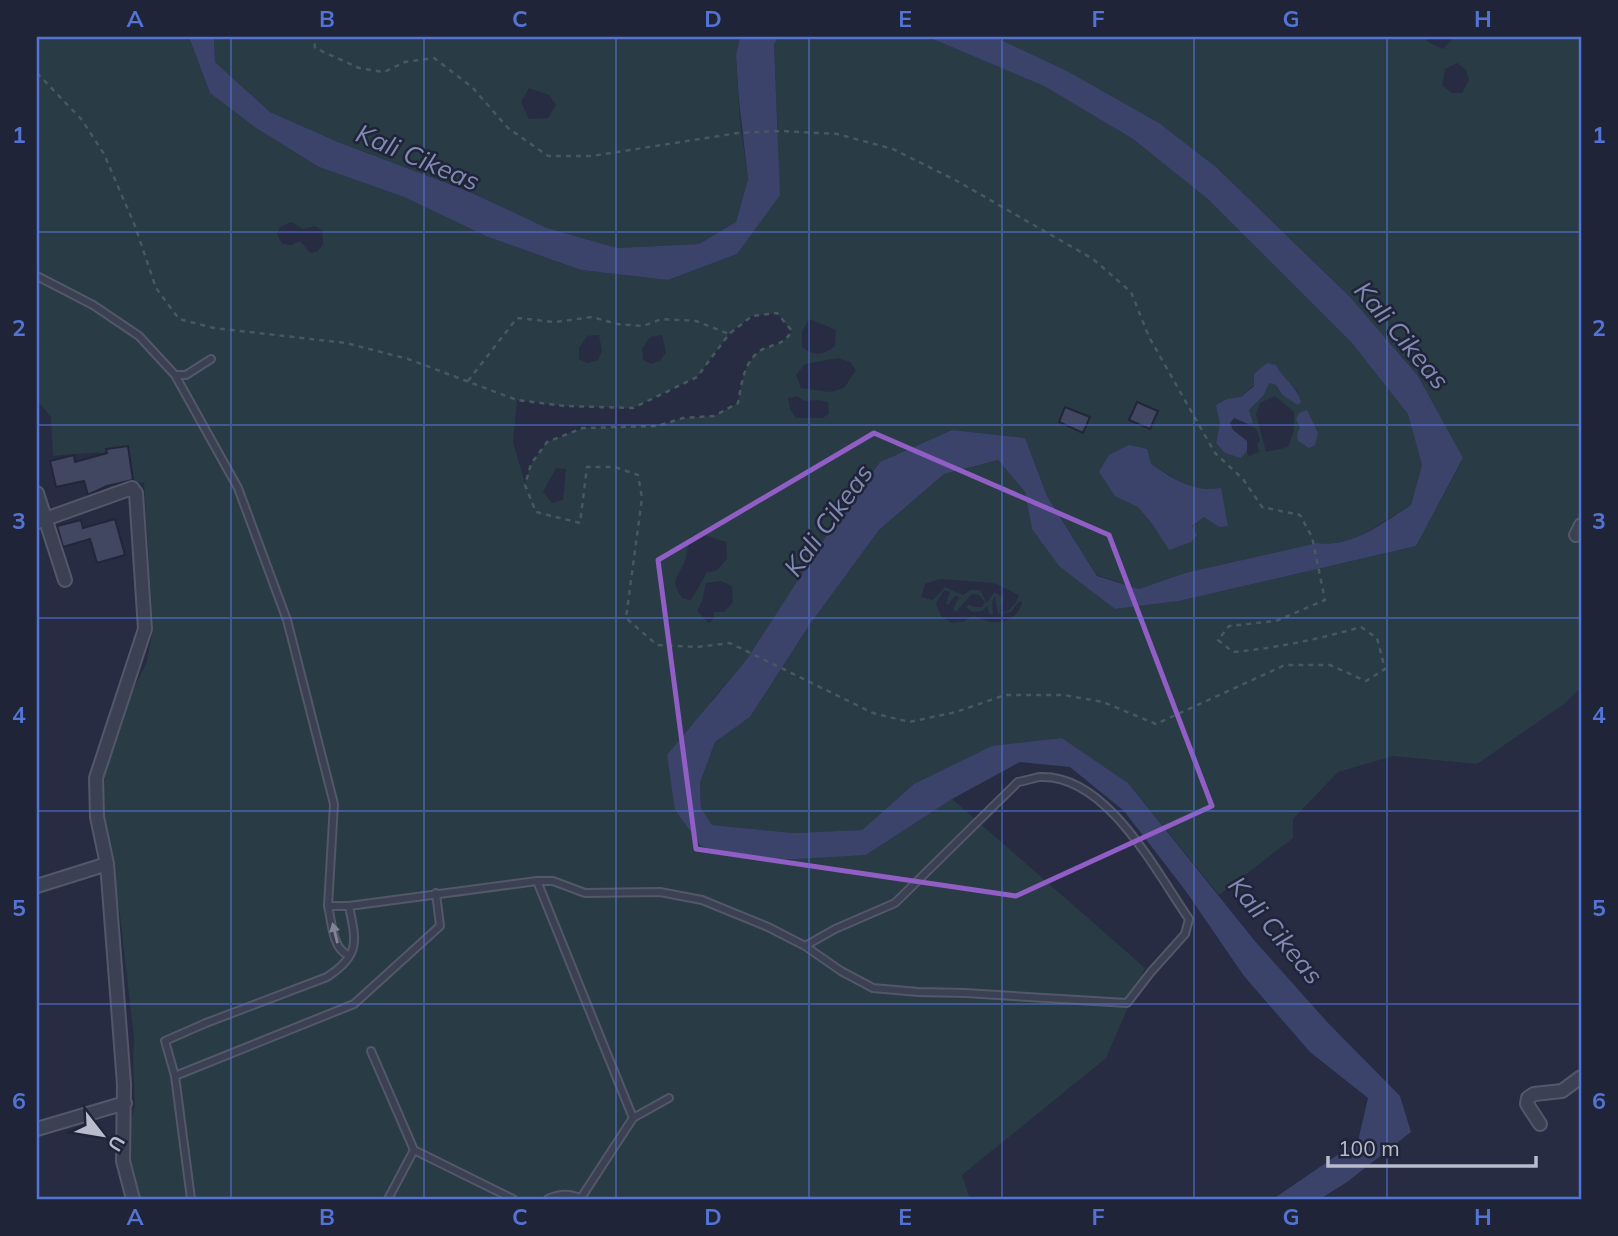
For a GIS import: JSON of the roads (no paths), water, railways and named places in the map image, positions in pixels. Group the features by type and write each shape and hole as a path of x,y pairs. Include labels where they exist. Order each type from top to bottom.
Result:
{"street":[{"path":"40,520 132,488 136,493 145,629 96,778 97,817 107,864 125,1103 123,1161 133,1199"},
{"path":"37,493 40,520 65,580"},
{"path":"37,887 107,864"},
{"path":"1540,1124 1527,1104 1528,1098 1534,1094 1562,1091 1581,1077"},
{"path":"37,1129 125,1103"}],"lane":[{"path":"37,276 93,305 139,336 174,375 238,488 287,621 334,804 328,906 341,952 348,955"},
{"path":"174,375 186,375 211,359"},
{"path":"328,906 537,881 553,881 585,893 660,892 702,900 768,927 805,946 841,971 873,988 1127,1003 1185,934 1189,919 1123,823 1086,790 1040,777 1018,782 895,903 835,929 805,946"},
{"path":"537,881 633,1118"},
{"path":"175,1076 354,1004 440,926 436,893"},
{"path":"191,1199 175,1076 165,1041 327,977 340,968 355,948 356,941 349,905"},
{"path":"372,1051 414,1150 513,1199"},
{"path":"548,1199 561,1194 581,1199 633,1118 669,1098"},
{"path":"388,1199 414,1150"}],"water":[{"path":"189,37 214,37 215,62 270,112 338,142 470,192 547,228 617,248 699,244 736,222 748,179 736,55 740,37 779,37 774,44 780,195 737,254 668,280 581,270 488,237 404,197 319,167 256,128 210,93"},
{"path":"928,37 995,37 1069,72 1159,123 1216,167 1351,298 1418,376 1463,458 1416,546 1179,601 1115,609 1059,566 1032,529 1025,492 998,460 944,474 879,530 808,627 750,717 715,742 700,783 701,808 712,825 794,833 862,830 914,784 992,746 1062,738 1128,783 1254,940 1328,1023 1400,1096 1411,1132 1347,1182 1320,1199 1273,1199 1358,1141 1368,1098 1310,1052 1244,976 1185,890 1124,811 1070,767 1020,762 952,799 866,855 745,859 701,846 675,810 667,755 747,659 825,538 880,462 952,430 1025,438 1047,496 1097,576 1139,589 1185,573 1317,543 1343,542 1367,533 1411,505 1422,465 1408,414 1352,343 1208,199 1133,139 1044,86"},
{"path":"1267,363 1276,365 1301,402 1298,405 1282,395 1276,385 1269,383 1264,395 1249,410 1253,423 1248,424 1234,418 1230,423 1233,430 1247,441 1247,451 1241,458 1225,453 1216,443 1220,424 1216,405 1227,399 1241,397 1254,386 1254,374"},
{"path":"1307,410 1318,433 1315,445 1309,448 1298,441 1300,427 1296,419 1299,413"},
{"path":"1129,445 1147,449 1151,464 1184,484 1221,488 1228,526 1219,527 1204,517 1192,526 1197,535 1191,542 1169,550 1138,507 1115,496 1099,472 1109,455"}],"water label":[{"name":"Kali Cikeas","path":"418,157"},
{"name":"Kali Cikeas","path":"1402,335"},
{"name":"Kali Cikeas","path":"828,520"},
{"name":"Kali Cikeas","path":"1276,930"}]}
